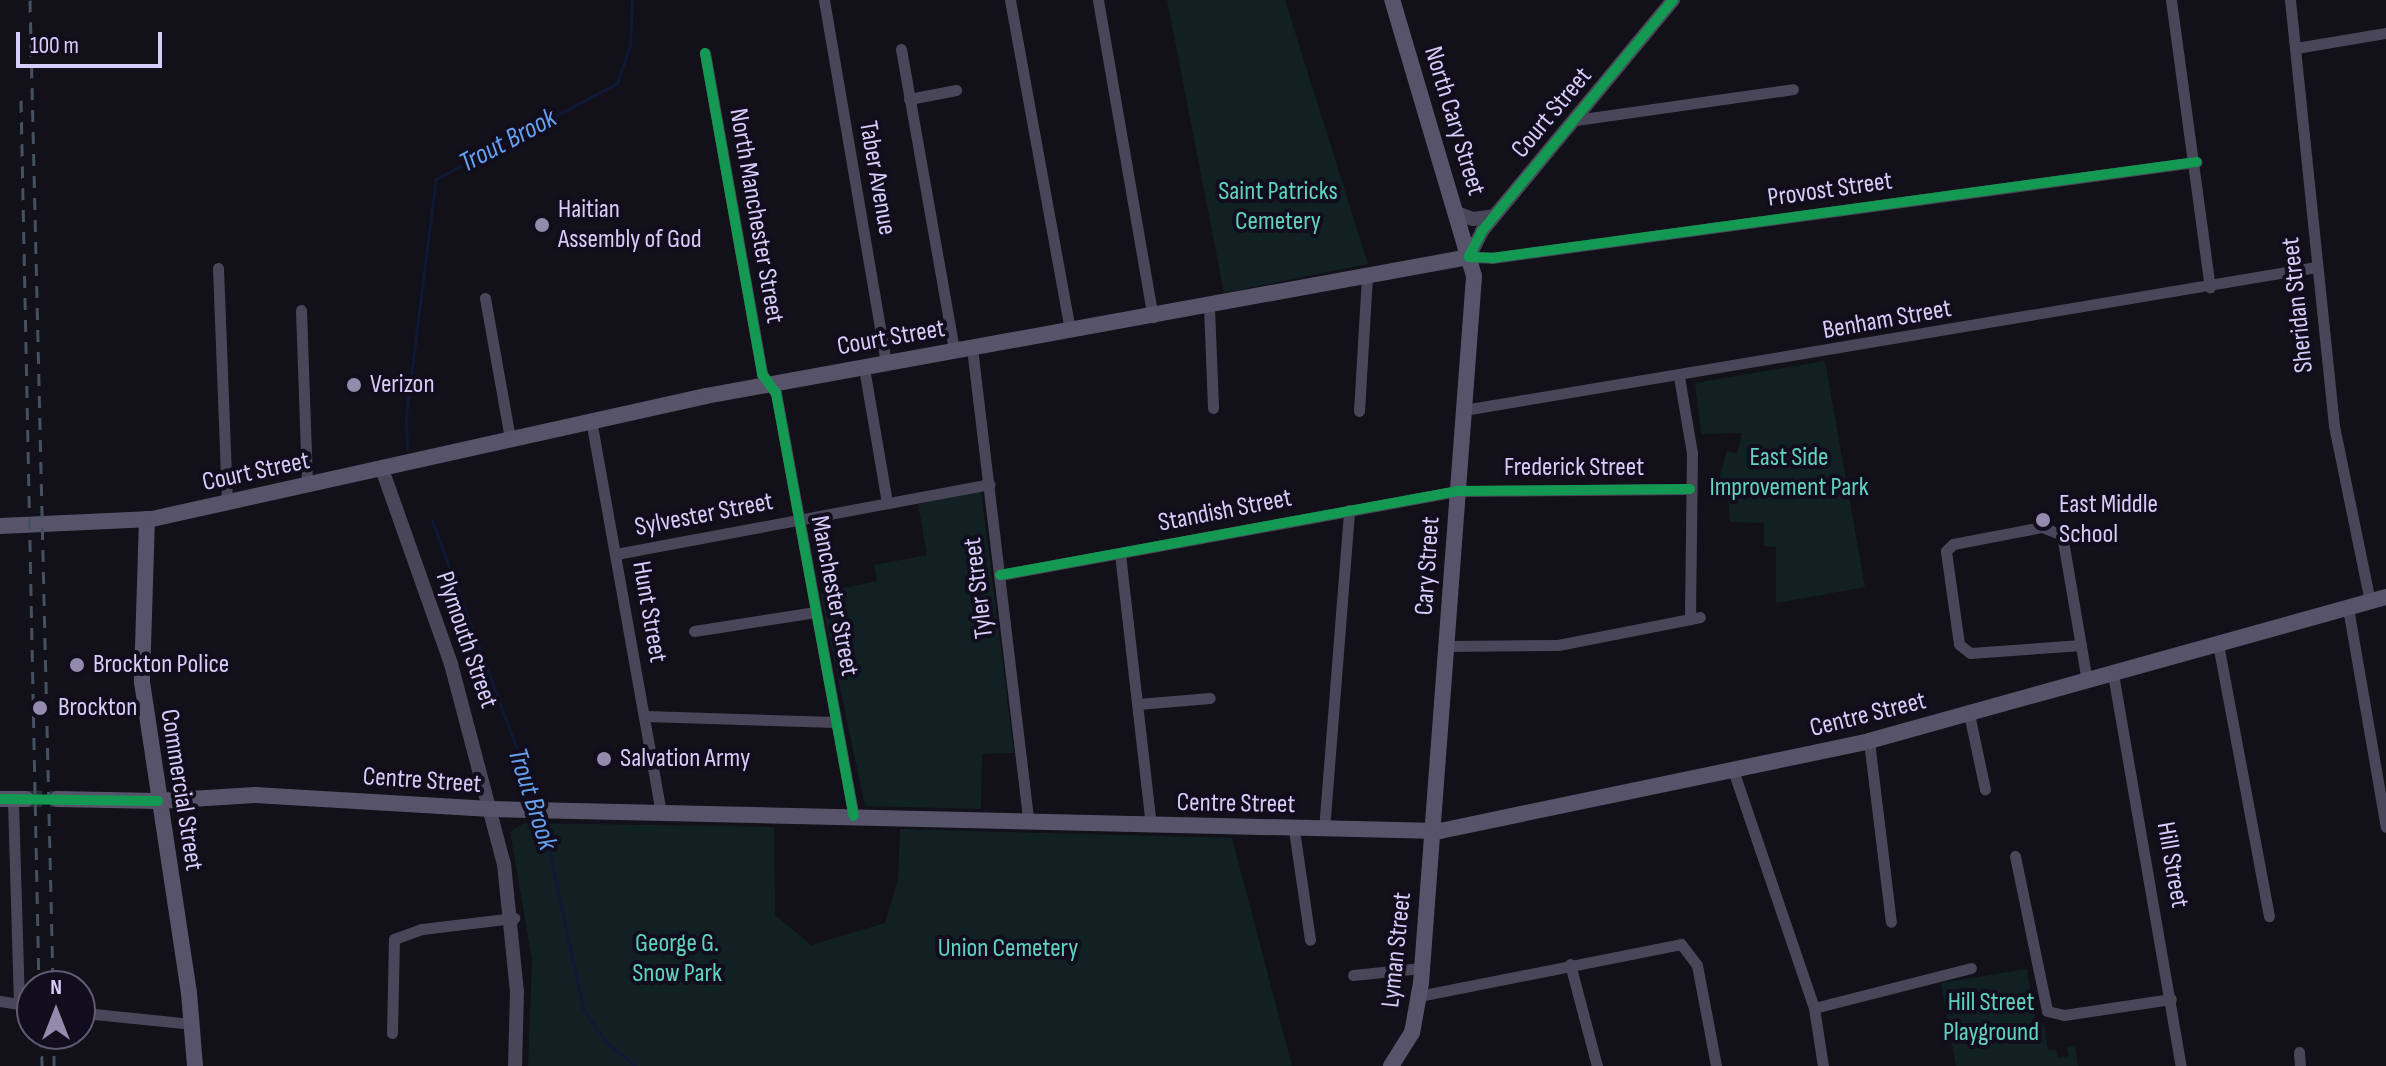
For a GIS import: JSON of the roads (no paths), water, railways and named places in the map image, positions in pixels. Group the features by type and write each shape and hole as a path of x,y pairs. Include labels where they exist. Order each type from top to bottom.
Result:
{"main road":[{"name":"North Cary Street","path":"1392,0 1469,257"},
{"name":"Court Street","path":"0,526 147,519 227,504 591,420 1469,257"},
{"name":"Cary Street","path":"1432,831 1473,286 1469,257"},
{"name":"Commercial Street","path":"147,519 142,682 193,1024 195,1066"},
{"name":"Centre Street","path":"57,799 158,801 255,795 491,809 1432,831 1869,741 2378,599"},
{"name":"Lyman Street","path":"1394,1064 1412,1033 1419,996 1432,831"}],"street":[{"name":"Taber Avenue","path":"824,0 886,363"},
{"path":"1010,0 1070,330"},
{"path":"1098,0 1153,317"},
{"name":"Court Street","path":"1469,257 1494,216 1673,0"},
{"path":"2171,0 2196,162 2210,287"},
{"name":"Sheridan Street","path":"2290,0 2334,426 2378,599"},
{"path":"2296,48 2386,33"},
{"path":"901,49 954,351"},
{"name":"North Manchester Street","path":"705,53 762,374 770,385"},
{"path":"1576,120 1793,89"},
{"path":"909,99 956,90"},
{"name":"Provost Street","path":"1469,257 1492,258 2196,162"},
{"path":"1457,213 1471,219 1494,216"},
{"name":"Benham Street","path":"1464,410 1679,377 2316,267"},
{"path":"218,268 227,504"},
{"path":"1359,411 1367,276"},
{"path":"485,298 510,439"},
{"path":"1209,307 1213,408"},
{"path":"301,310 307,486"},
{"name":"Tyler Street","path":"972,348 1029,823"},
{"path":"864,368 887,503"},
{"path":"1446,646 1558,645 1695,618 1690,489 1692,453 1679,377"},
{"name":"Manchester Street","path":"770,385 776,393 796,520 854,816"},
{"name":"Hunt Street","path":"591,420 661,812"},
{"name":"Plymouth Street","path":"382,469 451,664 491,809 514,918 515,1066"},
{"name":"Sylvester Street","path":"616,554 989,484"},
{"name":"Frederick Street","path":"1458,491 1690,489"},
{"name":"Standish Street","path":"1000,575 1458,491"},
{"path":"1324,830 1349,510"},
{"path":"2081,645 1970,653 1959,644 1946,551 1953,544 2042,527 2056,530 2062,535 2081,645 2087,681"},
{"path":"1120,554 1151,826"},
{"path":"2348,608 2386,827"},
{"path":"694,631 816,612"},
{"path":"2218,644 2269,916"},
{"name":"Hill Street","path":"2113,674 2181,1066"},
{"path":"1138,704 1210,698"},
{"path":"1969,714 1985,789"},
{"path":"646,716 836,722"},
{"path":"1869,741 1891,922"},
{"path":"1733,770 1814,1008 1823,1066"},
{"path":"0,1001 19,1004 13,798"},
{"path":"1294,830 1310,940"},
{"path":"2015,856 2047,1011 2056,1016 2171,999"},
{"path":"0,885 15,886"},
{"path":"392,1033 394,939 422,929 514,918"},
{"path":"1419,996 1681,944 1697,965 1716,1066"},
{"path":"1570,964 1597,1066"},
{"path":"1353,975 1422,968"},
{"path":"1814,1008 1971,968"},
{"path":"96,1014 193,1024"},
{"path":"2299,1052 2300,1066"}],"waterway":[{"name":"Trout Brook","path":"407,449 406,415 436,179 617,83 630,45 632,0"},
{"name":"Trout Brook","path":"432,521 537,803"},
{"name":"Trout Brook","path":"542,817 583,1009 607,1043 635,1066"}],"tunnel":[{"path":"26,799 57,799"}],"railway":[{"path":"30,0 53,970"},
{"path":"21,100 39,970"},
{"path":"42,1050 42,1066"},
{"path":"54,1050 54,1066"}],"place":[{"name":"Haitian Assembly of God","path":"542,225"},
{"name":"Verizon","path":"354,385"},
{"name":"East Middle School","path":"2043,520"},
{"name":"Brockton Police","path":"77,665"},
{"name":"Brockton","path":"40,708"},
{"name":"Salvation Army","path":"604,759"}],"park label":[{"name":"Saint Patricks Cemetery","path":"1278,207"},
{"name":"East Side Improvement Park","path":"1789,473"},
{"name":"Union Cemetery","path":"1008,949"},
{"name":"George G. Snow Park","path":"677,959"},
{"name":"Hill Street Playground","path":"1991,1018"}]}
